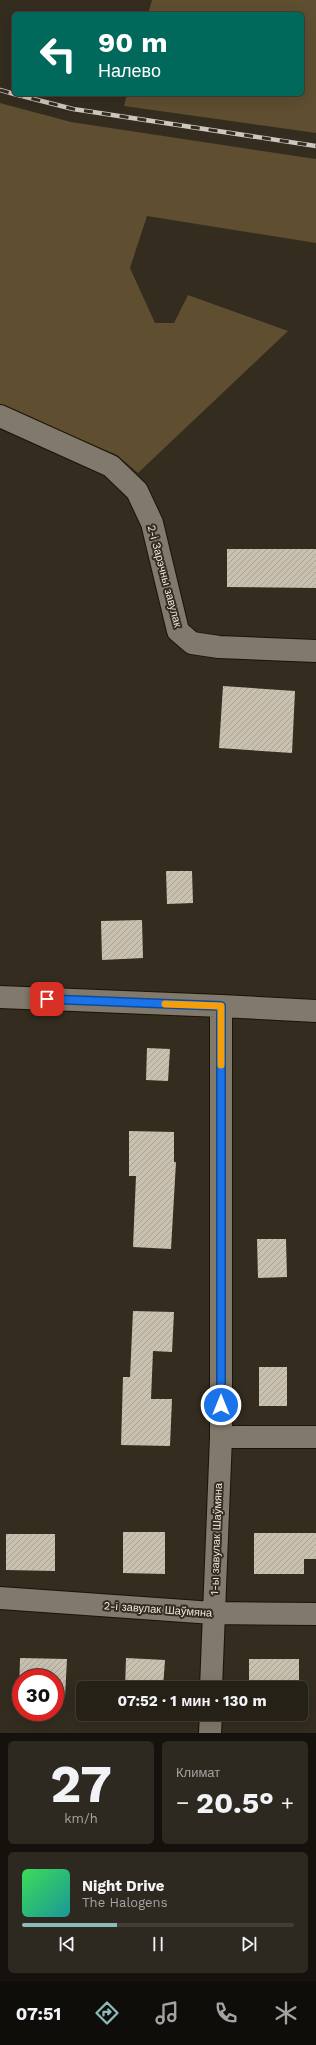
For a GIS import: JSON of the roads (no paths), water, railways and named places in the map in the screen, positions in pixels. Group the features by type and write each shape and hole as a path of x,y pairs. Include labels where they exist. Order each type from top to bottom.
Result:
{"street":[{"name":"2-і Зарэчны завулак","path":"0,416 111,466 137,491 152,523 178,631 192,643 219,647 316,651"},
{"path":"0,997 316,1011"},
{"name":"1-ы завулак Шаўмяна","path":"211,1681 221,1437 221,1006"},
{"path":"221,1437 316,1437"},
{"name":"2-і завулак Шаўмяна","path":"0,1598 213,1613 316,1614"},
{"path":"210,1721 210,1733"}],"railway":[{"path":"0,90 12,93"},
{"path":"22,96 73,109 316,146"}]}
